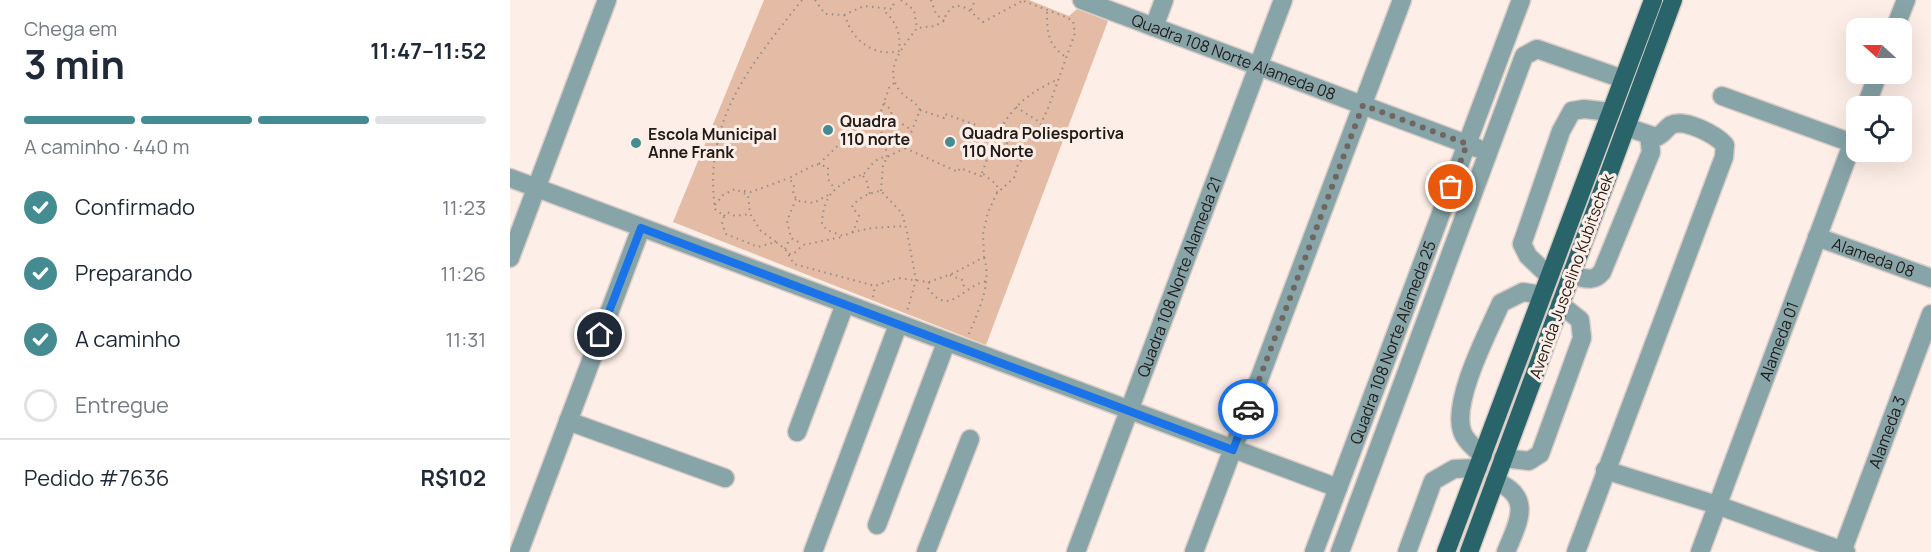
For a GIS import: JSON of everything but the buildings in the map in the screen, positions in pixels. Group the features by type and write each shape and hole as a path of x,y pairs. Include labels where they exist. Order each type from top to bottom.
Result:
{"main road":[{"name":"Avenida Juscelino Kubitschek","path":"1446,552 1653,0"},
{"name":"Avenida Juscelino Kubitschek","path":"1469,552 1673,0"}],"street":[{"path":"510,258 607,0"},
{"name":"Quadra 108 Norte Alameda 08","path":"1082,0 1488,152"},
{"path":"1154,27 1164,0"},
{"name":"Quadra 108 Norte Alameda 21","path":"1076,552 1283,0"},
{"path":"1194,552 1402,0"},
{"name":"Quadra 108 Norte Alameda 25","path":"1314,552 1521,0"},
{"path":"1899,18 1906,0"},
{"path":"1340,552 1524,56 1528,51 1538,48 1623,79"},
{"path":"1722,96 1846,134"},
{"name":"Avenida Juscelino Kubitschek","path":"1550,276 1528,256 1522,244 1561,131 1572,111 1584,109 1611,112"},
{"path":"1576,552 1724,157 1725,145 1720,140 1683,124 1671,125 1661,136 1649,135 1626,127"},
{"path":"1571,275 1590,279 1596,278 1602,272 1651,152 1649,135"},
{"name":"Alameda 01","path":"1700,552 1846,161"},
{"path":"510,178 845,304 902,319 946,343 1338,488"},
{"path":"519,552 641,228"},
{"name":"Alameda 08","path":"1817,237 1931,278"},
{"path":"1407,552 1433,481 1454,469 1480,462 1461,430 1463,399 1500,303 1523,292 1542,295"},
{"path":"797,432 845,304"},
{"path":"1503,458 1529,461 1540,454 1582,338 1580,320 1560,304"},
{"name":"Alameda 3","path":"1843,552 1931,314"},
{"path":"813,552 902,319"},
{"path":"877,525 946,343"},
{"path":"568,421 725,478"},
{"path":"926,552 970,438"},
{"path":"1605,470 1717,505 1843,552"},
{"path":"1495,481 1511,488 1521,504 1519,520 1506,552"}],"path":[{"path":"724,216 715,205 713,161 723,121 738,86 756,57 802,0"},
{"path":"814,0 825,14 844,15 864,6 876,6 896,22 900,40 893,67 894,83 878,119 878,129 885,138 887,158"},
{"path":"883,10 892,9 895,0"},
{"path":"844,15 848,27 865,46 889,53 899,51 916,28 914,10 901,0"},
{"path":"931,0 936,14 944,21"},
{"path":"971,10 975,0"},
{"path":"916,28 935,26 944,21 946,14 954,6 962,6 971,10 983,22 1022,0 1066,17 1076,27 1059,80 1028,154 1018,164 1014,178 997,193"},
{"path":"1047,11 1048,39 1055,50 1067,58"},
{"path":"905,148 958,172 960,168 981,176 1005,117 1041,88 1059,80"},
{"path":"894,83 902,94 916,102 920,110 944,118 945,114 966,121 975,125 974,129 1028,154"},
{"path":"884,103 891,110 892,118 912,130"},
{"path":"1016,107 1041,123"},
{"path":"902,319 916,280 902,213 881,191 883,165 887,158 905,148 920,110"},
{"path":"715,205 730,190 750,192 819,164 854,130 878,119"},
{"path":"862,176 881,157 887,158"},
{"path":"819,164 828,167 828,179 834,188"},
{"path":"968,338 987,282 983,234 998,188 982,173"},
{"path":"843,236 827,230 822,224 830,194 834,188 858,175 866,178 870,194"},
{"path":"785,249 791,238 787,221 796,199 789,178"},
{"path":"741,191 750,200 750,214 761,231 785,249 794,264 874,286 898,278 929,282 984,257"},
{"path":"853,232 859,216 852,207 855,202 881,191"},
{"path":"796,199 814,203 830,194"},
{"path":"750,214 735,216 727,212 722,224 726,234 758,247 776,242"},
{"path":"789,254 803,245 853,232 905,226"},
{"path":"791,238 803,245"},
{"path":"949,274 959,277 966,290"},
{"path":"929,282 930,291 942,300 954,300 966,290 987,282"},
{"path":"871,301 875,293 874,286"}],"shaded area":[{"path":"764,0 1029,0 1069,16 1077,9 1108,21 986,345 673,222"}],"way so far":[{"path":"1248,409 1363,105 1467,144 1451,187"}],"place":[{"name":"Quadra 110 norte","path":"828,130"},
{"name":"Quadra Poliesportiva 110 Norte","path":"950,142"},
{"name":"Escola Municipal Anne Frank","path":"636,143"}],"route":[{"path":"600,335 641,228 1233,450 1248,409"}]}
